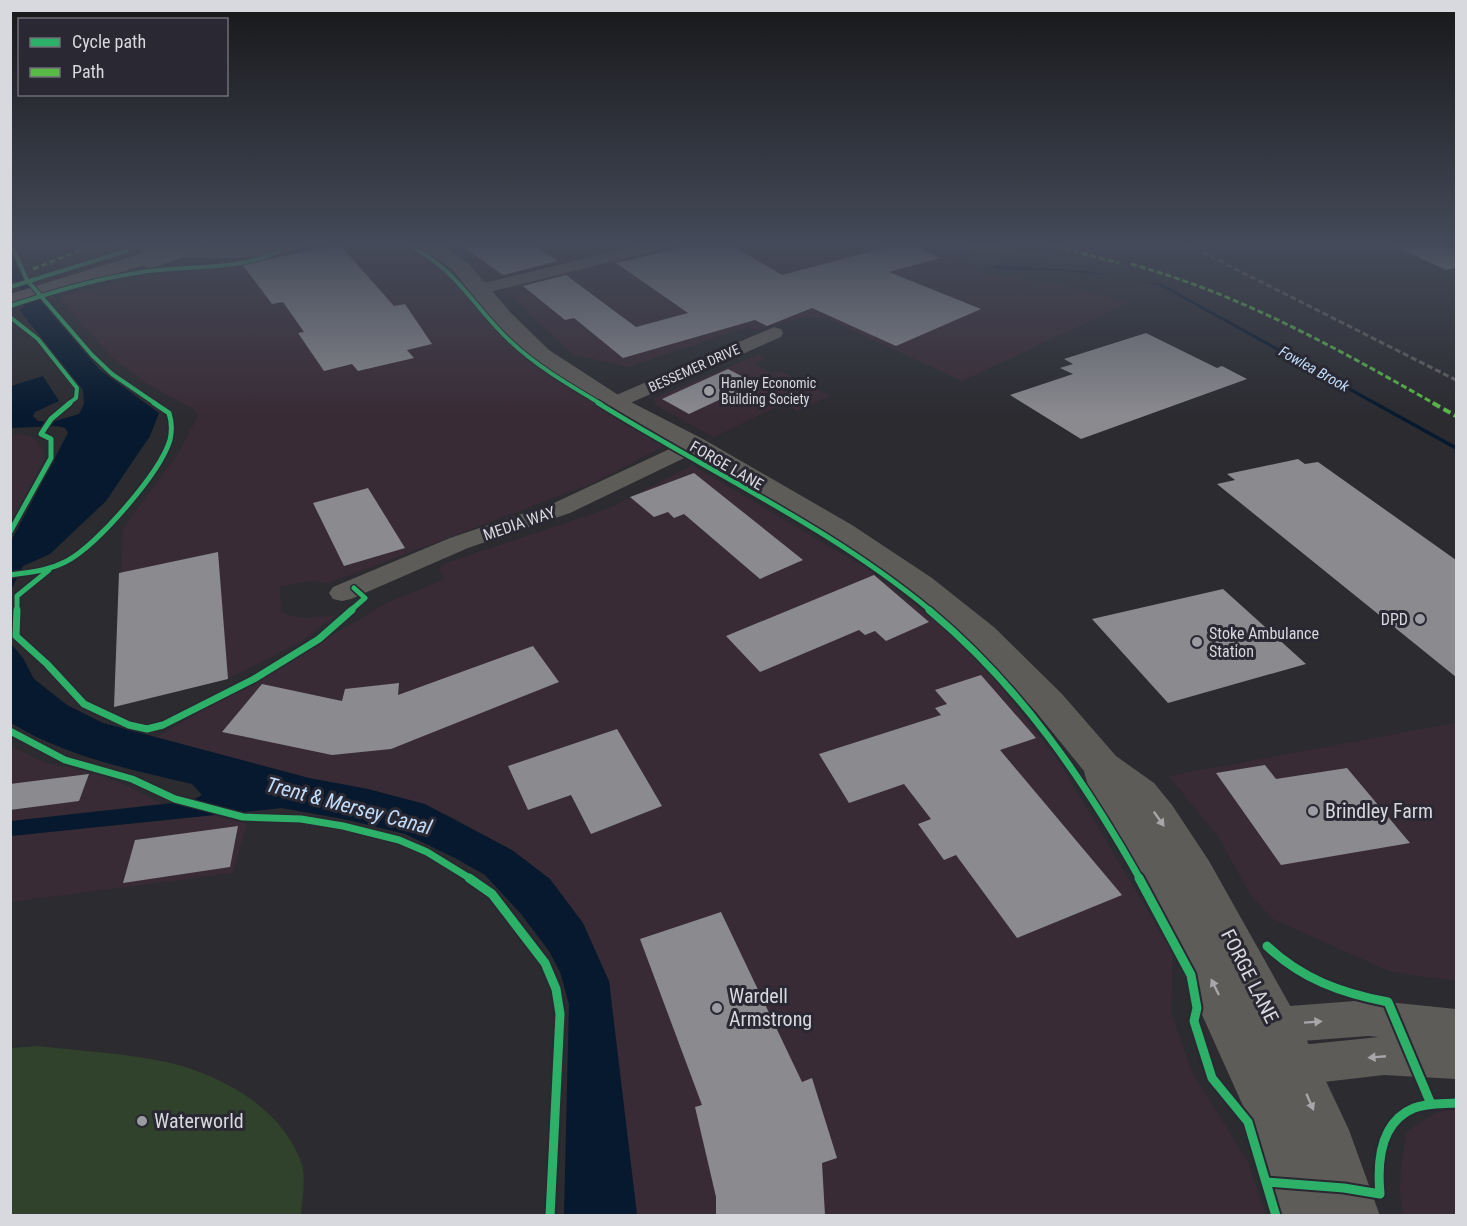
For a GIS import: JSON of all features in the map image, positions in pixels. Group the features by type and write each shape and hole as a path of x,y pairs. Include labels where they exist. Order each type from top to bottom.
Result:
{"street":[{"name":"FORGE LANE","path":"489,301 541,355 614,403 693,445 841,531 921,585 992,645 1072,728 1102,766 1112,801 1185,928 1254,1026 1274,1068 1330,1149 1353,1215"},
{"name":"BESSEMER DRIVE","path":"614,403 774,333"},
{"name":"MEDIA WAY","path":"342,593 459,543 562,508 693,445"},
{"path":"1254,1026 1368,1018 1456,1028"},
{"path":"1274,1068 1384,1056 1456,1060"},
{"name":"FORGE LANE","path":"1274,1068 1282,1137 1310,1215"}],"shaded area":[{"path":"62,301 475,301 520,353 532,363 662,443 660,448 593,483 329,583 309,581 280,587 281,611 290,616 306,618 336,615 302,641 228,679 114,707 123,529 179,452 198,416 192,408 147,384 112,357"},
{"path":"516,301 737,301 752,311 761,308 750,301 1131,302 962,381 826,318 799,318 755,331 749,326 629,367 573,354"},
{"path":"760,354 766,358 755,364 773,374 780,371 830,396 797,411 784,403 714,437 655,405 655,398"},
{"path":"11,435 33,437 44,451 44,461 11,522"},
{"path":"692,465 866,568 944,627 993,677 1056,757 1173,953 1171,1013 1192,1072 1247,1160 1266,1215 637,1215 609,981 550,879 512,850 448,815 368,789 309,778 155,738 389,602 445,579 438,569 446,563 610,508"},
{"path":"1455,723 1456,981 1391,972 1273,919 1251,896 1219,838 1169,776"},
{"path":"11,747 46,763 86,771 126,785 163,804 11,821"},
{"path":"213,815 247,824 233,873 11,902 10,836"},
{"path":"1456,1110 1456,1215 1403,1215 1400,1193 1401,1165 1407,1131 1439,1111"}],"green space":[{"name":"Waterworld","path":"38,1046 119,1054 166,1062 208,1075 247,1097 265,1111 293,1145 303,1171 301,1215 11,1215 11,1048"}],"water":[{"path":"41,301 99,369 159,413 150,436 106,501 50,554 23,566 11,590 11,541 68,433 65,428 57,426 11,428 11,386 43,376 59,401 35,412 33,416 38,421 52,422 79,414 84,404 83,390 20,311 27,302"},
{"name":"Fowlea Brook","path":"1188,301 1193,301 1456,446 1456,450"},
{"name":"Trent & Mersey Canal","path":"11,644 23,658 34,679 67,705 103,723 309,778 368,789 425,804 512,850 550,879 583,923 609,981 637,1215 564,1215 569,1004 560,972 549,951 521,914 485,875 405,834 348,820 282,808 11,836 11,821 191,801 202,795 192,784 99,761 54,745 11,723"}],"building":[{"path":"270,301 390,301 394,306 405,304 432,344 407,350 414,358 358,371 352,364 324,371 298,333 304,332 283,302 272,304"},
{"path":"542,301 601,301 636,327 688,313 671,301 962,301 981,309 896,346 812,308 767,326 755,320 623,358 574,318 565,320"},
{"path":"1146,333 1217,368 1222,366 1247,379 1081,439 1010,395 1073,374 1060,368 1073,364 1064,359"},
{"name":"Hanley Economic Building Society","path":"728,369 755,383 689,414 662,399"},
{"name":"DPD","path":"1298,459 1305,464 1318,462 1456,560 1456,677 1217,484 1235,480 1227,474"},
{"path":"694,473 803,560 760,579 684,514 674,518 668,512 654,517 630,497"},
{"path":"368,488 405,548 344,566 313,503"},
{"path":"218,552 228,679 114,707 119,573"},
{"path":"874,575 929,622 886,641 875,631 865,635 859,630 760,672 726,636"},
{"name":"Stoke Ambulance Station","path":"1223,589 1306,664 1168,703 1092,619"},
{"path":"533,646 559,682 391,749 332,755 222,732 262,684 342,701 345,689 399,683 398,695"},
{"path":"981,675 1036,738 1000,750 1122,895 1017,938 956,855 944,860 918,824 931,819 904,784 849,803 819,754 941,715 935,708 947,704 935,690"},
{"path":"617,729 662,806 591,834 571,795 528,810 508,766"},
{"name":"Brindley Farm","path":"1265,765 1276,779 1347,768 1410,843 1281,865 1216,773"},
{"path":"89,774 79,801 10,810 10,784"},
{"path":"238,826 230,867 123,883 135,840"},
{"name":"Wardell Armstrong","path":"721,912 802,1082 812,1078 837,1158 822,1163 825,1215 716,1215 716,1197 695,1107 702,1105 640,939"}],"railway":[{"path":"1300,301 1456,380"}],"marked path":[{"path":"1240,301 1338,350 1456,416"}],"cycle path":[{"path":"10,306 26,301"},
{"path":"10,575 47,571 69,560 100,537 126,507 160,460 169,443 172,425 169,413 112,374 92,355 45,301"},
{"path":"473,301 514,345 539,365 655,438 805,523 908,593 949,626 1017,695 1044,729 1093,801 1180,952 1191,975 1197,1008 1194,1021 1212,1078 1248,1122 1276,1216"},
{"path":"10,317 38,339 77,388 76,398 51,419 41,434 51,439 51,458 10,532"},
{"path":"49,570 17,596 16,636 47,664 84,704 129,725 147,729 163,725 254,679 319,639 365,598 354,588"},
{"path":"10,731 65,760 132,779 175,799 243,817 301,819 343,826 399,840 455,868 492,894 545,963 556,989 560,1014 550,1216"},
{"path":"1267,946 1294,968 1323,984 1354,995 1388,1002 1431,1104"},
{"path":"1267,1182 1344,1188 1380,1194 1380,1157 1387,1133 1394,1123 1414,1108 1430,1104 1456,1103"}],"place":[{"name":"Hanley Economic Building Society","path":"709,391"},
{"name":"DPD","path":"1420,619"},
{"name":"Stoke Ambulance Station","path":"1197,642"},
{"name":"Brindley Farm","path":"1313,811"},
{"name":"Wardell Armstrong","path":"717,1008"},
{"name":"Waterworld","path":"142,1121"}]}
